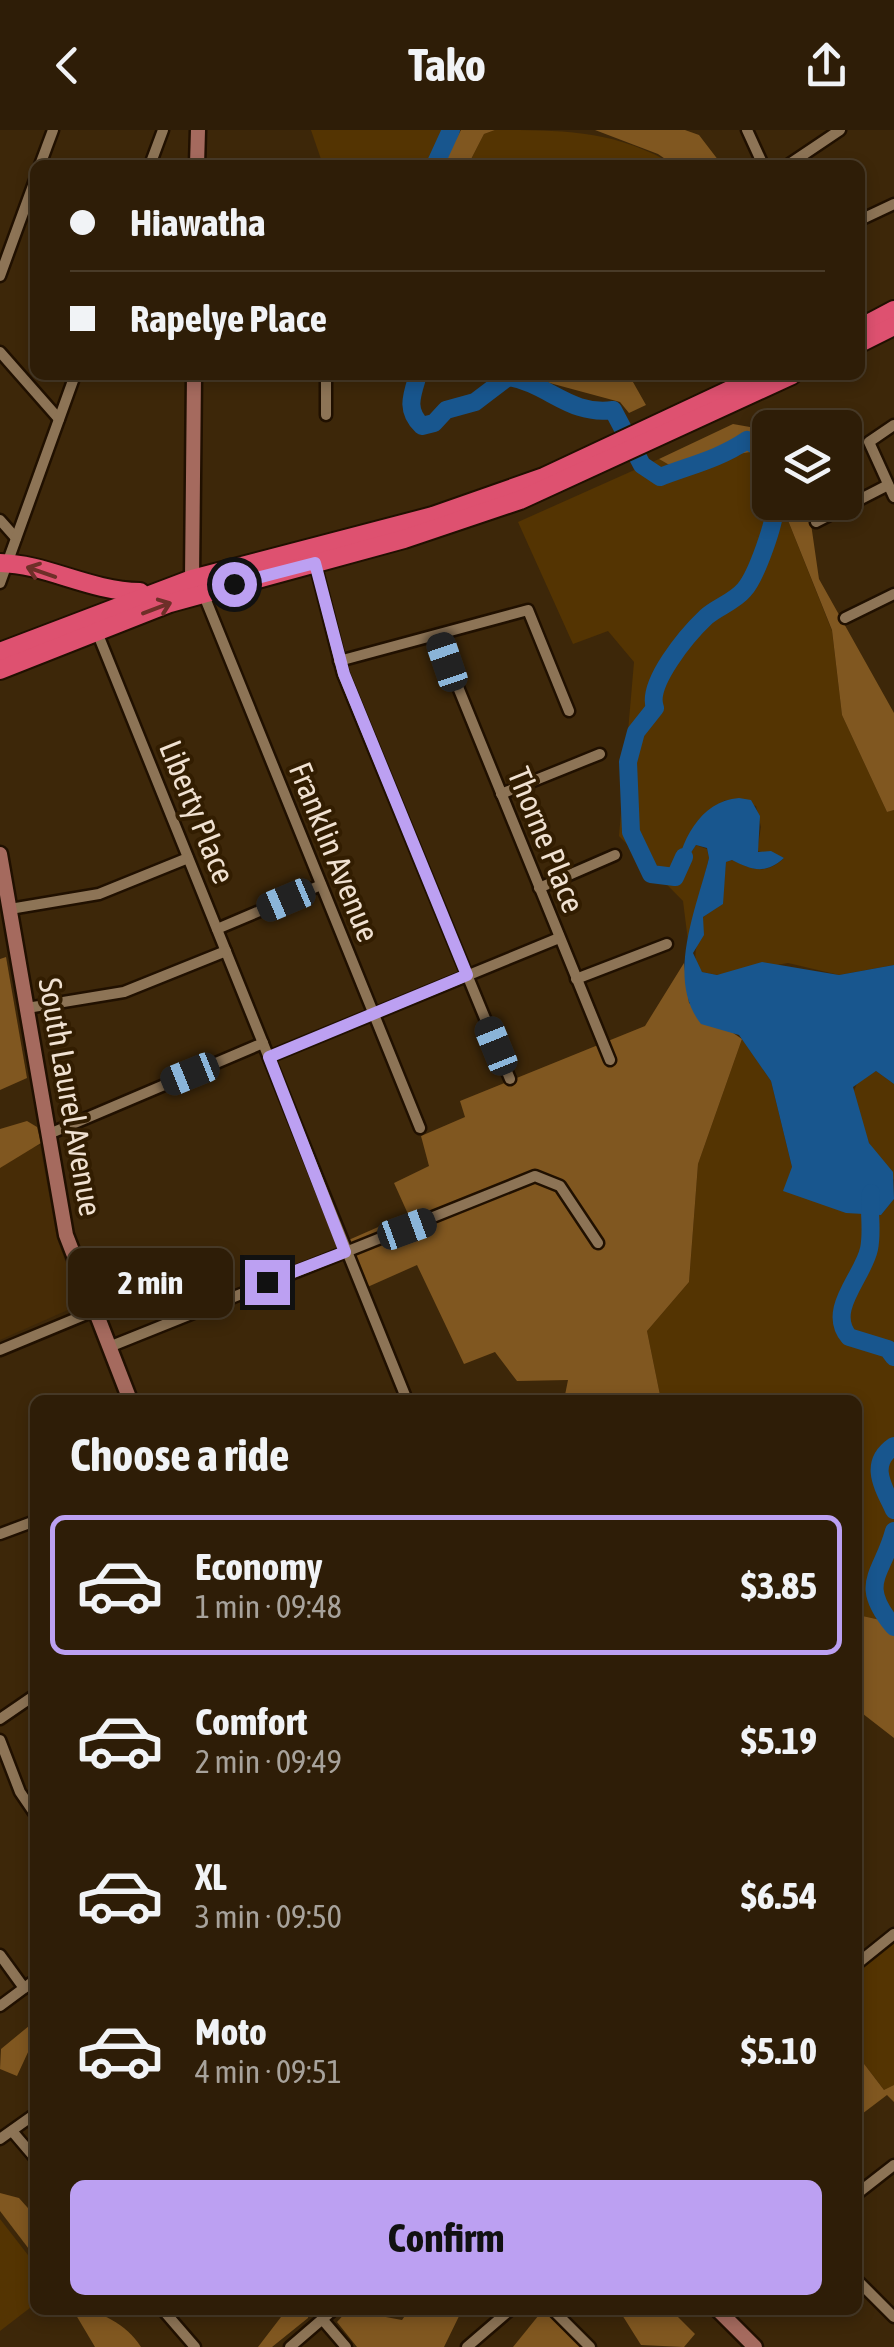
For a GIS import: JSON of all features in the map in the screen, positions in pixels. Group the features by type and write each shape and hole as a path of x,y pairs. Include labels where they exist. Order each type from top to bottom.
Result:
{"highway":[{"path":"865,335 894,310"},
{"path":"865,335 894,329"},
{"path":"0,670 198,586 433,516 635,443 753,380"},
{"path":"4,563 97,590 151,592 315,563 460,522 780,380"},
{"path":"0,652 151,592"}],"street":[{"path":"42,160 52,130"},
{"path":"152,160 163,130"},
{"path":"197,160 198,130"},
{"path":"747,130 761,160"},
{"path":"795,160 840,130"},
{"path":"0,276 30,194"},
{"path":"865,218 894,204"},
{"path":"0,352 58,419"},
{"path":"0,583 4,563 73,380"},
{"path":"194,380 198,586"},
{"path":"326,380 326,415"},
{"path":"894,426 870,442 894,497"},
{"path":"816,522 888,485"},
{"path":"0,520 16,538"},
{"path":"315,563 339,661 510,1079"},
{"name":"Franklin Avenue","path":"198,586 420,1128"},
{"path":"845,618 894,594"},
{"path":"339,661 438,638 528,610 570,710"},
{"name":"Liberty Place","path":"97,632 404,1395"},
{"name":"Thorne Place","path":"438,638 610,1060"},
{"path":"501,794 600,754"},
{"name":"South Laurel Avenue","path":"0,854 10,910 6,929 27,1008 66,1235 128,1395"},
{"path":"539,888 615,855"},
{"path":"10,910 99,894 188,858"},
{"path":"217,928 321,886"},
{"path":"269,1057 560,938"},
{"path":"576,979 666,944"},
{"path":"27,1008 124,992 226,951"},
{"path":"49,1134 263,1044"},
{"path":"109,1347 535,1176 560,1186 598,1243"},
{"path":"0,1350 94,1310"},
{"path":"0,1534 30,1524"},
{"path":"0,1719 30,1698"},
{"path":"0,1740 20,1792 30,1807"},
{"path":"862,1960 894,1934"},
{"path":"0,1955 24,1988"},
{"path":"0,2006 30,1984"},
{"path":"0,2139 30,2117"},
{"path":"12,2130 30,2152"},
{"path":"862,2191 894,2165"},
{"path":"862,2286 894,2317"},
{"path":"167,2315 195,2347"},
{"path":"290,2347 328,2315"},
{"path":"467,2347 504,2315"},
{"path":"558,2315 590,2347"},
{"path":"723,2315 755,2347"},
{"path":"322,2320 346,2347"}],"shaded area":[{"path":"311,130 447,130 438,160 321,160"},
{"path":"461,130 495,130 484,134 471,160 445,160"},
{"path":"495,130 588,134 631,145 665,160 471,160 484,134"},
{"path":"595,130 685,130 699,135 718,160 667,160"},
{"path":"539,380 632,380 646,405 629,413 620,402"},
{"path":"733,424 752,427 752,452 671,466 659,459"},
{"path":"752,452 752,520 788,520 832,631 842,715 887,812 894,810 894,965 839,975 788,963 717,975 702,972 696,952 703,917 722,904 726,862 732,860 764,869 784,858 757,851 761,827 756,806 725,800 703,817 677,874 696,845 707,849 709,858 688,941 683,901 619,836 634,662 608,631 573,644 518,522 659,459 671,466"},
{"path":"788,520 810,520 819,579 894,713 894,810 887,812 842,715 832,630"},
{"path":"6,957 27,1078 0,1090 0,959"},
{"path":"684,963 689,1003 742,1039 698,1164 689,1282 647,1331 660,1395 565,1395 568,1380 517,1381 495,1352 464,1364 417,1265 363,1289 344,1242 408,1214 394,1183 429,1166 421,1136 465,1117 460,1101 645,1026"},
{"path":"742,1039 771,1081 792,1167 881,1215 894,1199 894,1623 862,1616 862,1395 660,1395 647,1331 689,1282 698,1164"},
{"path":"876,1071 894,1084 894,1180 869,1143 852,1095 859,1079"},
{"path":"27,1121 37,1127 41,1143 0,1168 0,1129"},
{"path":"40,1145 57,1238 79,1300 70,1309 0,1340 0,1160"},
{"path":"862,1616 894,1623 894,1738 862,1713"},
{"path":"894,1942 894,2085 885,2091 862,2061 862,1967"},
{"path":"30,2025 30,2050 17,2076 0,2069 1,2049"},
{"path":"862,2061 884,2090 894,2085 894,2102 887,2095 862,2114"},
{"path":"0,2193 19,2198 30,2210 30,2250 0,2211"},
{"path":"0,2219 30,2258 30,2308 0,2331"},
{"path":"76,2315 98,2315 112,2320 141,2347 95,2347"},
{"path":"308,2315 272,2347 258,2347 281,2317"},
{"path":"343,2315 402,2320 406,2315 460,2315 444,2347 357,2347 337,2322"},
{"path":"539,2315 550,2315 582,2347 513,2347"},
{"path":"622,2315 676,2315 695,2334 684,2347 641,2345"}],"water":[{"path":"751,800 760,816 758,852 771,851 784,858 764,869 732,860 726,862 723,904 703,917 704,935 693,953 702,972 717,975 762,962 839,975 894,965 894,1084 876,1071 853,1087 869,1143 893,1172 894,1199 881,1215 846,1213 783,1191 792,1167 771,1081 739,1035 701,1024 691,1006 685,986 687,942 709,858 707,848 696,845 675,877 681,851 702,815 725,801"}],"waterway":[{"path":"437,160 451,130"},
{"path":"417,380 412,408 422,426 434,423 446,410 475,402 504,380"},
{"path":"522,380 571,404 597,411 613,410 642,465 660,477 715,457 747,440 752,443"},
{"path":"684,857 675,877 651,874 631,832 628,762 636,732 655,708 656,686 662,673 706,617 744,590 760,561 772,520"},
{"path":"871,1193 869,1249 848,1293 843,1327 849,1337 888,1349 894,1357"},
{"path":"894,1446 881,1460 880,1468 882,1484 894,1510"},
{"path":"894,1531 875,1589 877,1600 894,1627"}],"route":[{"path":"234,584 315,563 333,645 467,975 269,1057 345,1252 267,1282"}]}
